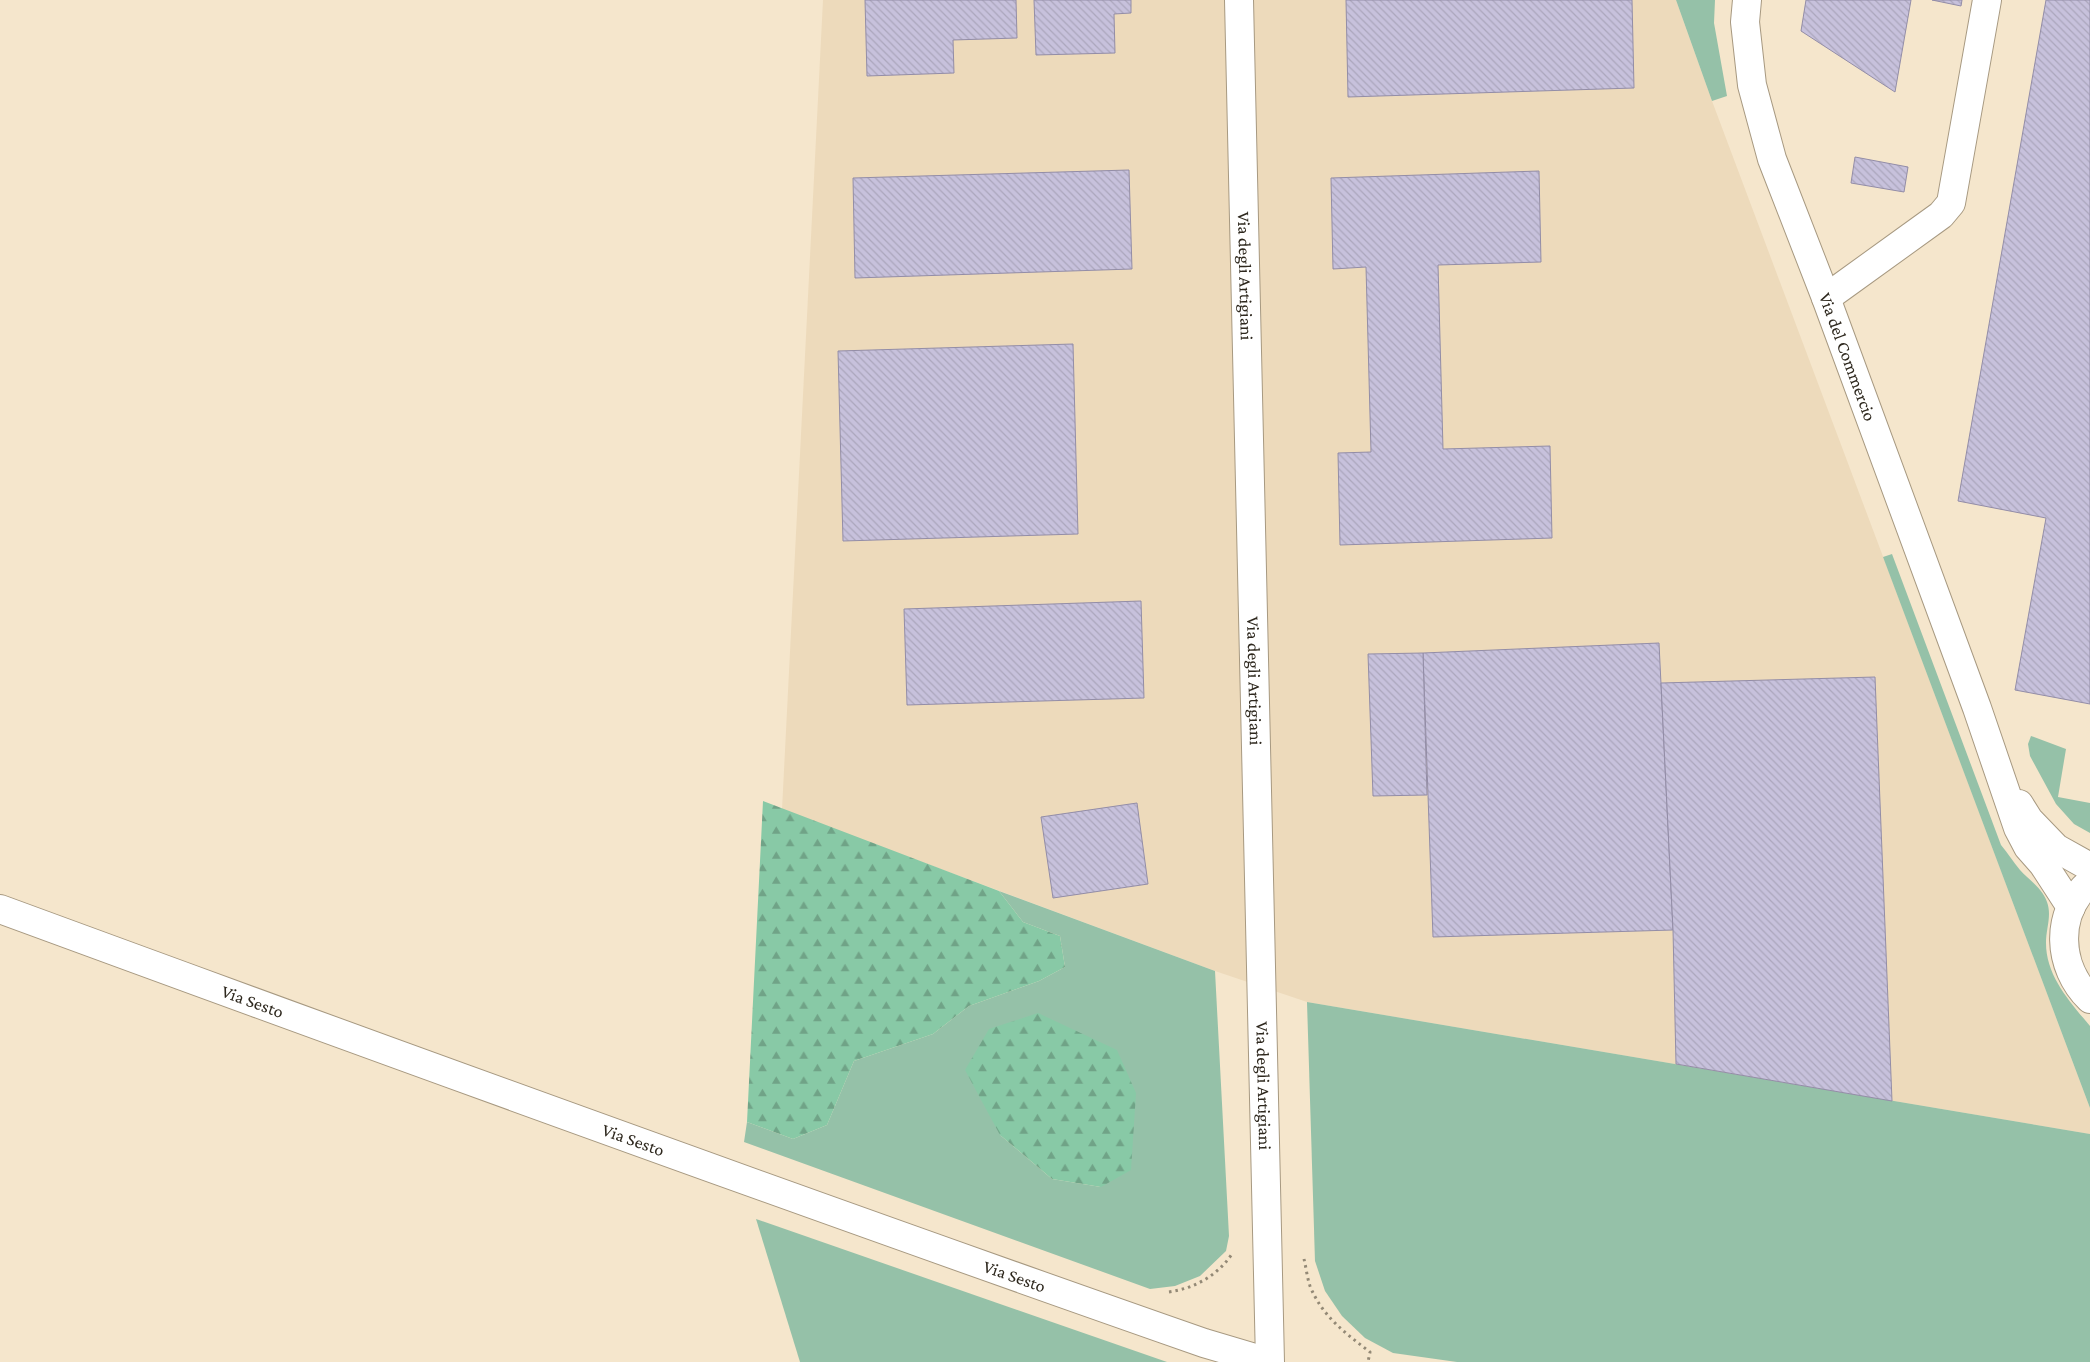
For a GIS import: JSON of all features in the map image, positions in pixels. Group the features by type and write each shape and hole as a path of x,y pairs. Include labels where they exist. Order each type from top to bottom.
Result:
{"street":[{"name":"Via degli Artigiani","path":"1239,0 1269,1362"},
{"name":"Via del Commercio","path":"1746,0 1745,22 1752,85 1772,159 1826,298 2000,775"},
{"path":"1826,298 1941,215 1951,203 1987,0"},
{"path":"2000,775 2029,820 2056,848 2090,866"},
{"path":"2000,775 2018,828 2028,847 2043,864 2071,907"},
{"path":"2090,882 2083,887 2071,907 2065,929 2064,952 2069,971 2079,989 2090,999"},
{"name":"Via Sesto","path":"0,909 753,1184 1204,1343 1269,1362"}],"path":[{"path":"1368,1362 1370,1352"}],"shaded area":[{"path":"823,0 1676,0 1712,101 2090,1108 2090,1134 1307,1002 1215,971 782,810"}],"green space":[{"path":"1676,0 1715,0 1714,23 1727,96 1712,101"},
{"path":"1892,554 2001,845 2020,870 2039,888 2047,902 2049,917 2046,943 2050,967 2060,988 2090,1026 2090,1108 1883,557"},
{"path":"2031,736 2066,749 2058,797 2090,803 2090,833 2074,824 2056,804 2030,756 2028,744"},
{"path":"763,801 999,891 1023,922 1060,936 1065,967 1039,981 969,1006 933,1034 854,1061 827,1125 793,1139 747,1122"},
{"path":"999,891 1215,971 1229,1236 1226,1251 1200,1276 1175,1286 1150,1289 744,1142 747,1122 793,1139 827,1125 854,1061 933,1034 969,1006 1039,981 1065,967 1060,936 1023,922","holes":["1000,1135 1101,1187 1052,1179"]},
{"path":"1307,1002 2090,1134 2090,1362 1457,1362 1393,1353 1365,1338 1342,1316 1325,1291 1315,1261"},
{"path":"1038,1013 1117,1050 1136,1093 1131,1170 1101,1187 1052,1179 1000,1135 965,1070 989,1029"},
{"path":"756,1219 1167,1362 800,1362"}],"building":[{"path":"865,0 1016,0 1017,38 953,40 954,73 867,76"},
{"path":"1034,0 1131,0 1131,13 1114,14 1115,53 1036,55"},
{"path":"1346,0 1632,0 1634,88 1348,97"},
{"path":"1806,0 1911,0 1895,92 1801,31"},
{"path":"1932,0 1962,0 1961,6"},
{"path":"2046,0 2090,0 2090,704 2015,690 2046,518 1958,501"},
{"path":"1855,157 1908,167 1904,192 1851,183"},
{"path":"1129,170 1132,269 855,278 853,178"},
{"path":"1539,171 1541,262 1438,265 1443,449 1550,446 1552,538 1340,545 1338,453 1371,452 1366,267 1333,269 1331,178"},
{"path":"1073,344 1078,534 843,541 838,351"},
{"path":"1141,601 1144,698 907,705 904,609"},
{"path":"1659,643 1673,930 1433,937 1423,653"},
{"path":"1423,653 1427,795 1373,796 1368,654"},
{"path":"1875,677 1892,1101 1676,1064 1673,930 1661,683"},
{"path":"1137,803 1148,884 1053,898 1041,817"}]}
